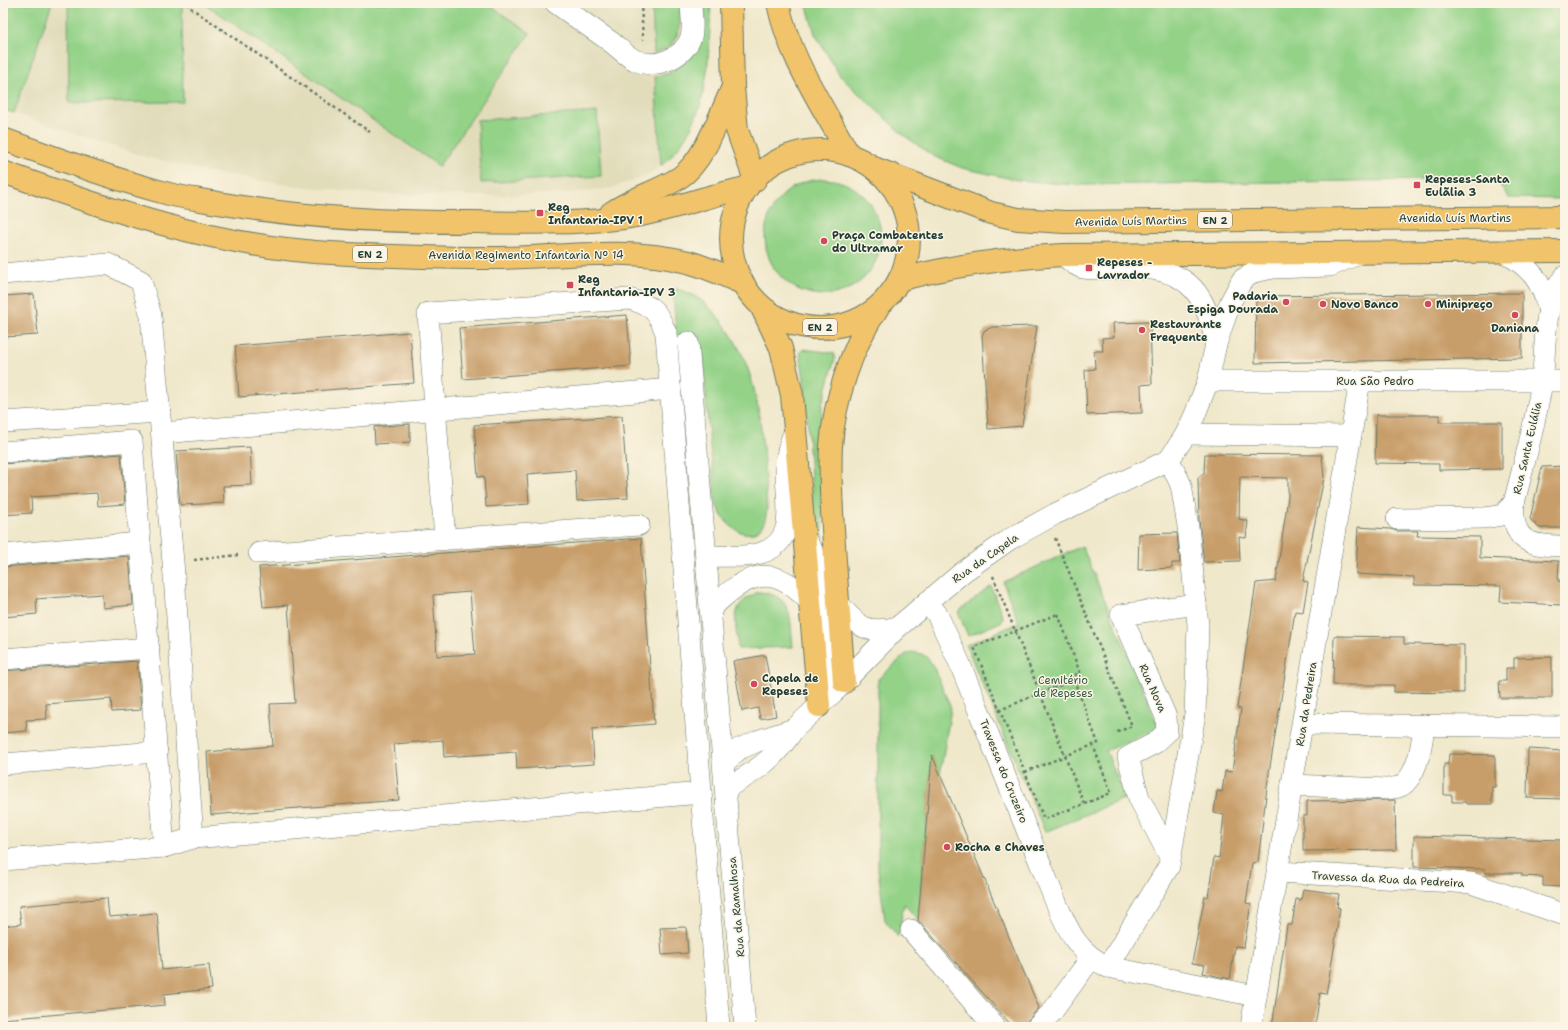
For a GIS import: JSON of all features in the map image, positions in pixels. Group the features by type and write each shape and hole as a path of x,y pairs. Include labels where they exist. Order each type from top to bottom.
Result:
{"main road":[{"path":"3,139 105,175 171,194 259,210 332,217 425,222 556,223 626,217 667,209 751,184 737,130 733,87 731,3"},
{"path":"778,3 783,26 792,49 849,155"},
{"path":"602,220 620,207 681,177 704,148 733,87"},
{"name":"EN 2","path":"820,150 849,155 874,168 895,191 907,220 908,251 899,280 880,305 858,320 833,327 807,328 782,320 760,305 744,284 734,262 731,236 735,211 751,184 767,167 792,154 820,150"},
{"name":"Avenida Luís Martins","path":"874,168 966,205 1018,219 1064,222 1565,217"},
{"name":"Avenida Regimento Infantaria Nº 14","path":"3,172 92,204 170,226 265,247 330,253 490,258 639,254 686,261 702,266 744,284"},
{"path":"899,280 945,268 983,262 1063,255 1565,251"},
{"path":"760,305 781,348 788,372 795,430 819,706"},
{"path":"840,686 838,603 831,497 831,445 838,407 847,372 867,324 880,305"}],"street":[{"path":"556,3 626,55 634,60 644,62 666,62 676,56 684,47 690,37 692,28 691,3"},
{"path":"1503,251 1521,262 1536,277 1545,293 1549,312"},
{"path":"1037,1027 1100,963 1169,866 1195,714 1198,625 1188,526 1181,485 1169,460 1186,434 1208,381 1216,344 1230,303 1242,280 1254,272 1273,268 1330,266 1362,252"},
{"path":"1063,255 1082,268 1140,268 1169,272 1190,285 1204,303 1211,319 1216,344"},
{"path":"3,274 108,264 141,281 151,316 162,433 193,838"},
{"path":"1549,312 1559,283 1565,276"},
{"path":"446,539 437,409 428,313 629,299 647,304 660,317 666,333 719,1027"},
{"name":"Rua Santa Eulália","path":"1549,312 1542,382 1514,503 1513,520 1520,536 1534,544 1565,546"},
{"name":"Rua da Ramalhosa","path":"688,342 745,1027"},
{"name":"Rua São Pedro","path":"1208,381 1565,381"},
{"name":"Rua da Pedreira","path":"1251,1027 1360,381"},
{"path":"162,433 671,389"},
{"path":"3,422 160,412"},
{"path":"706,556 759,554 772,549 780,542 787,528 786,468 788,448 795,430"},
{"path":"1186,434 1351,436"},
{"path":"3,452 132,441 164,847"},
{"name":"Rua da Capela","path":"724,763 739,749 794,728 840,686 898,627 962,572 985,556 1010,539 1046,519 1169,460"},
{"path":"1397,519 1484,518 1503,515 1514,503"},
{"path":"259,553 639,525"},
{"path":"805,538 820,564 830,678 840,686"},
{"path":"3,555 140,543"},
{"path":"710,609 728,593 744,582 760,576 783,580 797,588 809,601"},
{"name":"Travessa do Cruzeiro","path":"927,602 937,614 960,664 1069,933 1100,963"},
{"path":"838,603 852,621 862,627 872,630 886,630 898,627"},
{"name":"Rua Nova","path":"1170,858 1139,798 1128,757 1156,743 1167,732 1166,717 1121,615 1196,604"},
{"path":"3,659 149,648"},
{"path":"1302,724 1565,727"},
{"path":"1292,785 1386,789 1399,787 1406,783 1413,771 1420,750 1424,725"},
{"path":"726,788 749,776 768,762 783,746 794,728"},
{"path":"3,764 157,752"},
{"path":"3,860 164,847 193,838 701,793"},
{"name":"Travessa da Rua da Pedreira","path":"1278,872 1471,883 1565,915"},
{"path":"911,930 995,1027"},
{"path":"1100,963 1256,996"}],"path":[{"path":"188,3 188,6 370,132"},
{"path":"641,3 644,62"},
{"path":"1046,519 1132,726 1115,733"},
{"path":"173,562 259,553"},
{"path":"985,556 1084,804"},
{"path":"1025,772 1098,743 1072,676 1080,674 1058,614 974,648 1044,819 1111,793 1093,745"},
{"path":"999,710 1074,680"}],"shaded area":[{"path":"52,3 711,3 708,72 702,104 691,130 674,154 656,170 641,178 611,188 570,193 483,196 384,194 343,191 281,184 206,171 142,156 14,113"}],"green space":[{"path":"3,3 52,3 14,113 3,110"},
{"path":"68,3 182,3 183,102 69,103"},
{"path":"204,3 486,3 530,33 439,166"},
{"path":"652,3 680,3 679,27 674,41 663,50 654,53"},
{"path":"697,3 711,3 709,48 704,91 698,111 689,131 677,149 661,166 655,77 670,73 685,62"},
{"path":"806,3 1565,3 1565,199 1509,198 1496,179 1077,185 1017,180 962,168 933,156 902,134 840,76 815,34"},
{"path":"597,112 601,176 481,183 477,120"},
{"path":"823,179 834,180 845,184 864,196 876,215 880,226 880,248 876,259 864,278 845,290 834,294 823,295 812,294 801,290 782,278 770,259 766,248 765,237 766,226 770,215 782,196 801,184 812,180"},
{"path":"673,288 689,293 706,304 722,322 736,342 746,364 753,386 762,434 767,506 765,519 760,528 754,533 738,531 723,517 717,506 714,494 702,344 698,338 695,337 676,336"},
{"path":"803,349 834,353 835,359 822,405 820,466 823,548 815,536 805,387 800,352"},
{"name":"Cemitério de Repeses","path":"1082,546 1159,728 1106,751 1126,798 1045,832 966,645 1019,623 1003,582"},
{"path":"991,586 1003,617 1001,622 968,636 958,612"},
{"path":"759,592 770,594 779,598 784,603 790,618 793,647 738,649 736,615 738,608 742,602"},
{"path":"911,652 922,654 928,658 934,668 951,708 940,775 932,756 918,920 904,904 898,937 885,920 878,870 878,679 905,655"}],"building":[{"path":"1522,293 1522,358 1255,363 1256,296"},
{"path":"34,294 38,335 3,337 3,296"},
{"path":"627,315 631,366 463,379 459,328"},
{"path":"1150,322 1152,384 1141,385 1142,413 1087,415 1085,370 1095,369 1094,351 1103,351 1102,338 1114,337 1113,323"},
{"path":"1037,326 1022,426 988,429 982,335 985,330 993,327"},
{"path":"410,332 414,383 239,397 235,346"},
{"path":"1376,415 1440,415 1439,422 1502,422 1502,469 1439,470 1439,464 1375,463"},
{"path":"622,416 628,498 577,501 575,470 527,474 529,504 486,507 484,476 478,477 474,425"},
{"path":"410,424 410,442 375,444 374,427"},
{"path":"250,447 252,485 223,486 224,503 180,505 176,451"},
{"path":"121,454 125,504 98,506 97,493 31,497 32,513 3,515 3,464"},
{"path":"1205,454 1322,455 1324,478 1303,581 1308,582 1303,612 1295,611 1268,779 1258,862 1252,863 1246,903 1251,904 1244,947 1235,946 1230,979 1203,973 1205,965 1192,963 1205,896 1208,897 1214,857 1219,858 1224,815 1214,813 1217,791 1222,792 1225,771 1232,772 1241,709 1237,708 1256,583 1276,581 1288,497 1288,478 1240,477 1239,519 1248,521 1246,538 1239,537 1240,561 1204,562 1199,520 1198,477 1204,473"},
{"path":"1565,466 1565,528 1539,528 1530,519 1542,467"},
{"path":"1358,527 1390,529 1397,531 1418,531 1417,536 1480,537 1480,558 1559,561 1558,581 1562,581 1562,605 1500,602 1501,586 1414,585 1414,577 1356,574"},
{"path":"1177,533 1180,563 1172,563 1172,568 1138,570 1139,534"},
{"path":"641,538 654,724 592,729 594,764 517,769 516,752 444,757 443,740 394,744 399,800 211,815 207,752 273,746 270,704 295,703 288,605 263,607 259,567","holes":["470,592 475,654 437,656 433,595"]},
{"path":"129,556 133,605 103,608 102,594 36,599 37,614 3,617 3,567"},
{"path":"1334,636 1404,637 1404,644 1464,645 1464,693 1394,692 1394,685 1333,685"},
{"name":"Capela de Repeses","path":"765,655 776,716 760,719 758,708 742,711 733,661"},
{"path":"1552,657 1552,698 1500,698 1499,681 1506,681 1506,668 1514,668 1514,658"},
{"path":"137,661 141,710 112,712 111,699 46,704 47,719 26,720 27,731 3,733 3,671"},
{"path":"1528,749 1565,751 1565,799 1527,798"},
{"path":"1449,754 1495,755 1495,787 1492,787 1492,804 1466,804 1466,802 1452,802 1452,795 1444,795 1444,764 1448,764"},
{"name":"Rocha e Chaves","path":"932,755 1039,1008 1024,1027 1013,1027 918,920"},
{"path":"1395,800 1396,850 1303,851 1303,816 1307,816 1307,801"},
{"path":"1414,836 1564,840 1562,887 1543,886 1543,877 1522,876 1522,873 1485,873 1485,869 1414,867"},
{"path":"1303,889 1339,894 1337,907 1340,908 1326,994 1320,993 1315,1027 1272,1027 1287,925 1292,925 1296,899 1301,900"},
{"path":"107,898 109,917 157,913 162,970 209,965 212,989 164,994 165,1005 3,1019 3,926 21,924 19,906"},
{"path":"686,927 688,953 662,955 660,928"}],"place":[{"name":"Repeses-Santa Eulãlia 3","path":"1417,185"},
{"name":"Reg Infantaria-IPV 1","path":"540,213"},
{"name":"Praça Combatentes do Ultramar","path":"824,241"},
{"name":"Repeses - Lavrador","path":"1089,268"},
{"name":"Reg Infantaria-IPV 3","path":"570,285"},
{"name":"Padaria Espiga Dourada","path":"1286,302"},
{"name":"Novo Banco","path":"1323,304"},
{"name":"Minipreço","path":"1428,304"},
{"name":"Daniana","path":"1515,315"},
{"name":"Restaurante Frequente","path":"1142,330"},
{"name":"Capela de Repeses","path":"754,684"},
{"name":"Rocha e Chaves","path":"947,847"}]}
